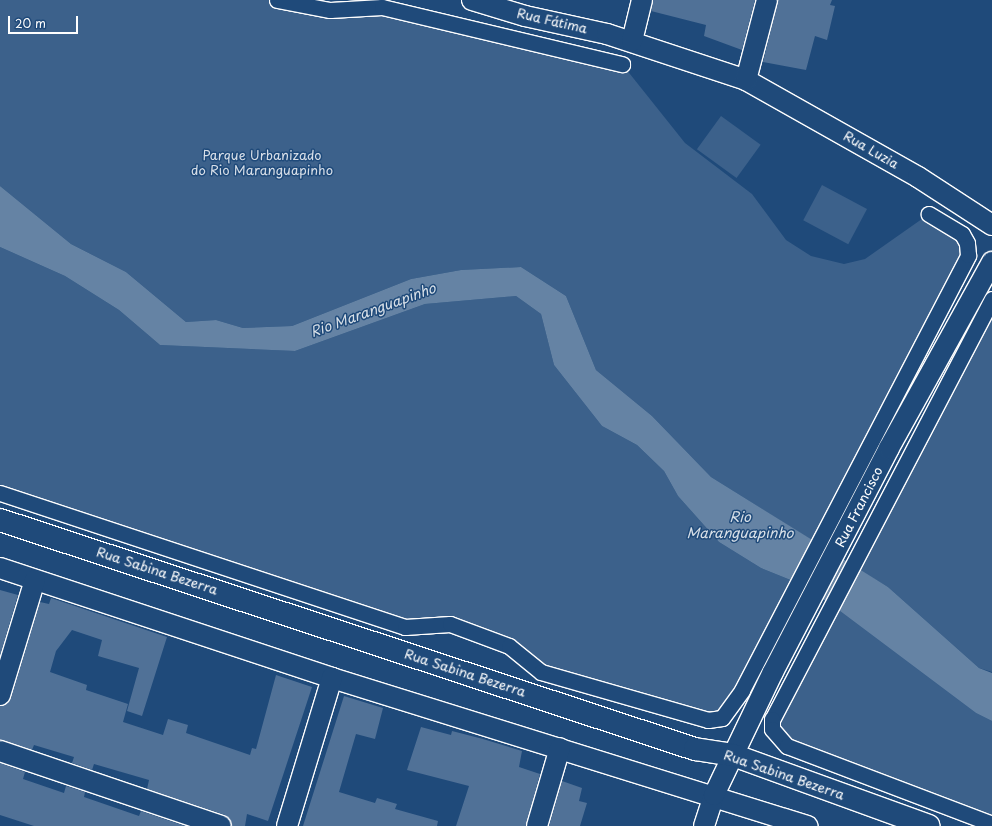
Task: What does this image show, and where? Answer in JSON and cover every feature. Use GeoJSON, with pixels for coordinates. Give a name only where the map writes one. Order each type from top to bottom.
{"type":"FeatureCollection","features":[{"type":"Feature","properties":{"kind":"main road","name":"Rua Sabina Bezerra"},"geometry":{"type":"LineString","coordinates":[[0,520],[687,747],[733,755],[928,826]]}},
{"type":"Feature","properties":{"kind":"street"},"geometry":{"type":"LineString","coordinates":[[277,0],[330,10],[382,7],[622,64]]}},
{"type":"Feature","properties":{"kind":"street","name":"Rua Fátima"},"geometry":{"type":"LineString","coordinates":[[475,0],[525,16],[632,41],[746,80]]}},
{"type":"Feature","properties":{"kind":"street"},"geometry":{"type":"LineString","coordinates":[[632,41],[642,0]]}},
{"type":"Feature","properties":{"kind":"street"},"geometry":{"type":"LineString","coordinates":[[746,80],[768,0]]}},
{"type":"Feature","properties":{"kind":"street","name":"Rua Luzia"},"geometry":{"type":"LineString","coordinates":[[746,80],[918,177],[992,226]]}},
{"type":"Feature","properties":{"kind":"street"},"geometry":{"type":"LineString","coordinates":[[882,442],[968,255],[967,243],[962,234],[929,214]]}},
{"type":"Feature","properties":{"kind":"street","name":"Rua Francisco"},"geometry":{"type":"LineString","coordinates":[[704,826],[714,795],[733,755],[765,668],[882,442],[992,262]]}},
{"type":"Feature","properties":{"kind":"street"},"geometry":{"type":"LineString","coordinates":[[992,299],[772,719],[774,733],[787,746],[992,824]]}},
{"type":"Feature","properties":{"kind":"street"},"geometry":{"type":"LineString","coordinates":[[0,493],[405,627],[450,624],[509,646],[541,672],[708,720],[722,718],[765,668]]}},
{"type":"Feature","properties":{"kind":"street"},"geometry":{"type":"LineString","coordinates":[[0,568],[332,678],[714,795],[807,826]]}},
{"type":"Feature","properties":{"kind":"street"},"geometry":{"type":"LineString","coordinates":[[0,695],[35,580]]}},
{"type":"Feature","properties":{"kind":"street"},"geometry":{"type":"LineString","coordinates":[[287,826],[332,678]]}},
{"type":"Feature","properties":{"kind":"street"},"geometry":{"type":"LineString","coordinates":[[537,826],[560,748]]}},
{"type":"Feature","properties":{"kind":"street"},"geometry":{"type":"LineString","coordinates":[[0,751],[221,826]]}},
{"type":"Feature","properties":{"kind":"green space","name":"Parque Urbanizado do Rio Maranguapinho"},"geometry":{"type":"Polygon","coordinates":[[[0,0],[277,0],[382,7],[622,64],[685,143],[752,194],[786,240],[811,256],[844,264],[865,259],[929,214],[967,243],[818,544],[711,477],[652,416],[596,370],[566,296],[521,267],[461,270],[411,279],[292,326],[243,328],[216,320],[186,322],[126,272],[71,244],[0,186],[0,0]]]}},
{"type":"Feature","properties":{"kind":"green space"},"geometry":{"type":"Polygon","coordinates":[[[721,116],[761,145],[737,178],[697,149],[721,116]]]}},
{"type":"Feature","properties":{"kind":"green space"},"geometry":{"type":"Polygon","coordinates":[[[822,185],[867,209],[848,244],[803,220],[822,185]]]}},
{"type":"Feature","properties":{"kind":"green space"},"geometry":{"type":"Polygon","coordinates":[[[0,247],[65,276],[119,310],[160,345],[295,351],[425,304],[516,296],[541,314],[554,365],[602,426],[637,445],[664,471],[678,496],[719,542],[761,568],[798,583],[722,718],[541,672],[509,646],[450,624],[405,627],[0,493],[0,247]]]}},
{"type":"Feature","properties":{"kind":"green space"},"geometry":{"type":"Polygon","coordinates":[[[992,299],[992,672],[979,668],[888,587],[852,566],[992,299]]]}},
{"type":"Feature","properties":{"kind":"green space"},"geometry":{"type":"Polygon","coordinates":[[[832,605],[976,713],[992,721],[992,824],[787,746],[772,719],[832,605]]]}},
{"type":"Feature","properties":{"kind":"water","name":"Rio Maranguapinho"},"geometry":{"type":"Polygon","coordinates":[[[0,186],[71,244],[126,272],[186,322],[216,320],[243,328],[292,326],[411,279],[461,270],[521,267],[566,296],[596,370],[652,416],[711,477],[888,587],[979,668],[992,673],[992,721],[976,713],[832,605],[798,583],[761,568],[719,542],[678,496],[664,471],[637,445],[602,426],[554,365],[541,314],[516,296],[425,304],[295,351],[160,345],[119,310],[65,276],[0,247],[0,186]]]}},
{"type":"Feature","properties":{"kind":"building"},"geometry":{"type":"Polygon","coordinates":[[[653,0],[755,0],[742,50],[704,36],[706,25],[651,11],[653,0]]]}},
{"type":"Feature","properties":{"kind":"building"},"geometry":{"type":"Polygon","coordinates":[[[778,0],[832,0],[830,5],[835,6],[827,40],[815,36],[806,70],[763,62],[778,0]]]}},
{"type":"Feature","properties":{"kind":"building"},"geometry":{"type":"Polygon","coordinates":[[[0,590],[18,595],[0,656],[0,590]]]}},
{"type":"Feature","properties":{"kind":"building"},"geometry":{"type":"Polygon","coordinates":[[[51,598],[167,637],[142,716],[127,711],[139,668],[98,656],[102,640],[72,630],[56,651],[50,672],[87,685],[86,690],[128,704],[123,722],[163,735],[168,719],[188,725],[186,733],[250,755],[252,748],[256,749],[276,675],[312,687],[268,821],[247,814],[245,826],[232,826],[225,815],[147,789],[149,780],[94,764],[92,770],[72,763],[74,757],[34,745],[32,750],[0,740],[0,706],[11,698],[40,602],[49,604],[51,598]]]}},
{"type":"Feature","properties":{"kind":"building"},"geometry":{"type":"Polygon","coordinates":[[[344,696],[383,708],[375,739],[356,734],[339,792],[375,803],[377,798],[397,804],[395,809],[438,821],[437,826],[303,826],[344,696]]]}},
{"type":"Feature","properties":{"kind":"building"},"geometry":{"type":"Polygon","coordinates":[[[421,727],[451,735],[452,731],[522,751],[519,767],[540,774],[526,826],[456,826],[469,786],[407,770],[421,727]]]}},
{"type":"Feature","properties":{"kind":"building"},"geometry":{"type":"Polygon","coordinates":[[[0,763],[25,772],[23,779],[64,793],[66,786],[85,792],[84,797],[139,816],[141,811],[185,826],[34,826],[0,815],[0,763]]]}},
{"type":"Feature","properties":{"kind":"building"},"geometry":{"type":"Polygon","coordinates":[[[562,781],[582,788],[579,801],[587,803],[580,826],[549,826],[562,781]]]}}]}
